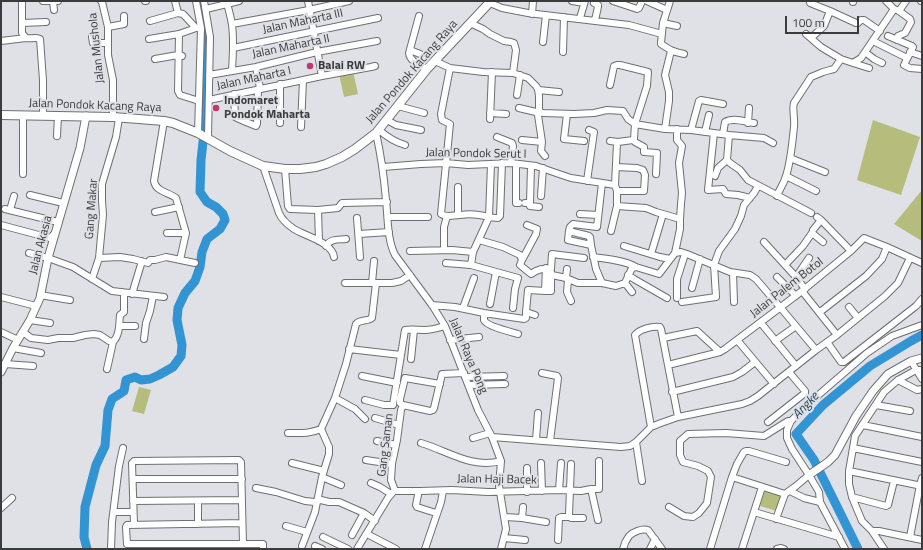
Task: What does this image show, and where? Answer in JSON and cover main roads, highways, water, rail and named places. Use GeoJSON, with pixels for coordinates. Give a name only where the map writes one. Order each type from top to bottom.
{"type":"FeatureCollection","features":[{"type":"Feature","properties":{"kind":"main road","name":"Jalan Pondok Kacang Raya"},"geometry":{"type":"LineString","coordinates":[[1,115],[86,116],[164,121],[203,136],[230,151],[263,166],[285,169],[316,167],[336,160],[355,149],[378,131],[427,69],[491,2]]}},
{"type":"Feature","properties":{"kind":"waterway"},"geometry":{"type":"LineString","coordinates":[[87,549],[84,537],[85,507],[96,465],[105,446],[108,410],[112,399],[124,391],[126,380],[135,377],[141,380],[150,379],[173,367],[181,356],[182,345],[177,320],[178,308],[185,293],[195,281],[200,267],[202,252],[207,239],[220,229],[225,220],[223,214],[216,207],[207,202],[200,192],[201,160],[205,124],[206,52],[206,30],[201,1]]}},
{"type":"Feature","properties":{"kind":"waterway","name":"Angke"},"geometry":{"type":"LineString","coordinates":[[858,549],[814,460],[796,434],[823,405],[870,366],[922,335]]}},
{"type":"Feature","properties":{"kind":"place","name":"Balai RW"},"geometry":{"type":"Point","coordinates":[310,66]}},
{"type":"Feature","properties":{"kind":"place","name":"Indomaret Pondok Maharta"},"geometry":{"type":"Point","coordinates":[216,108]}}]}
